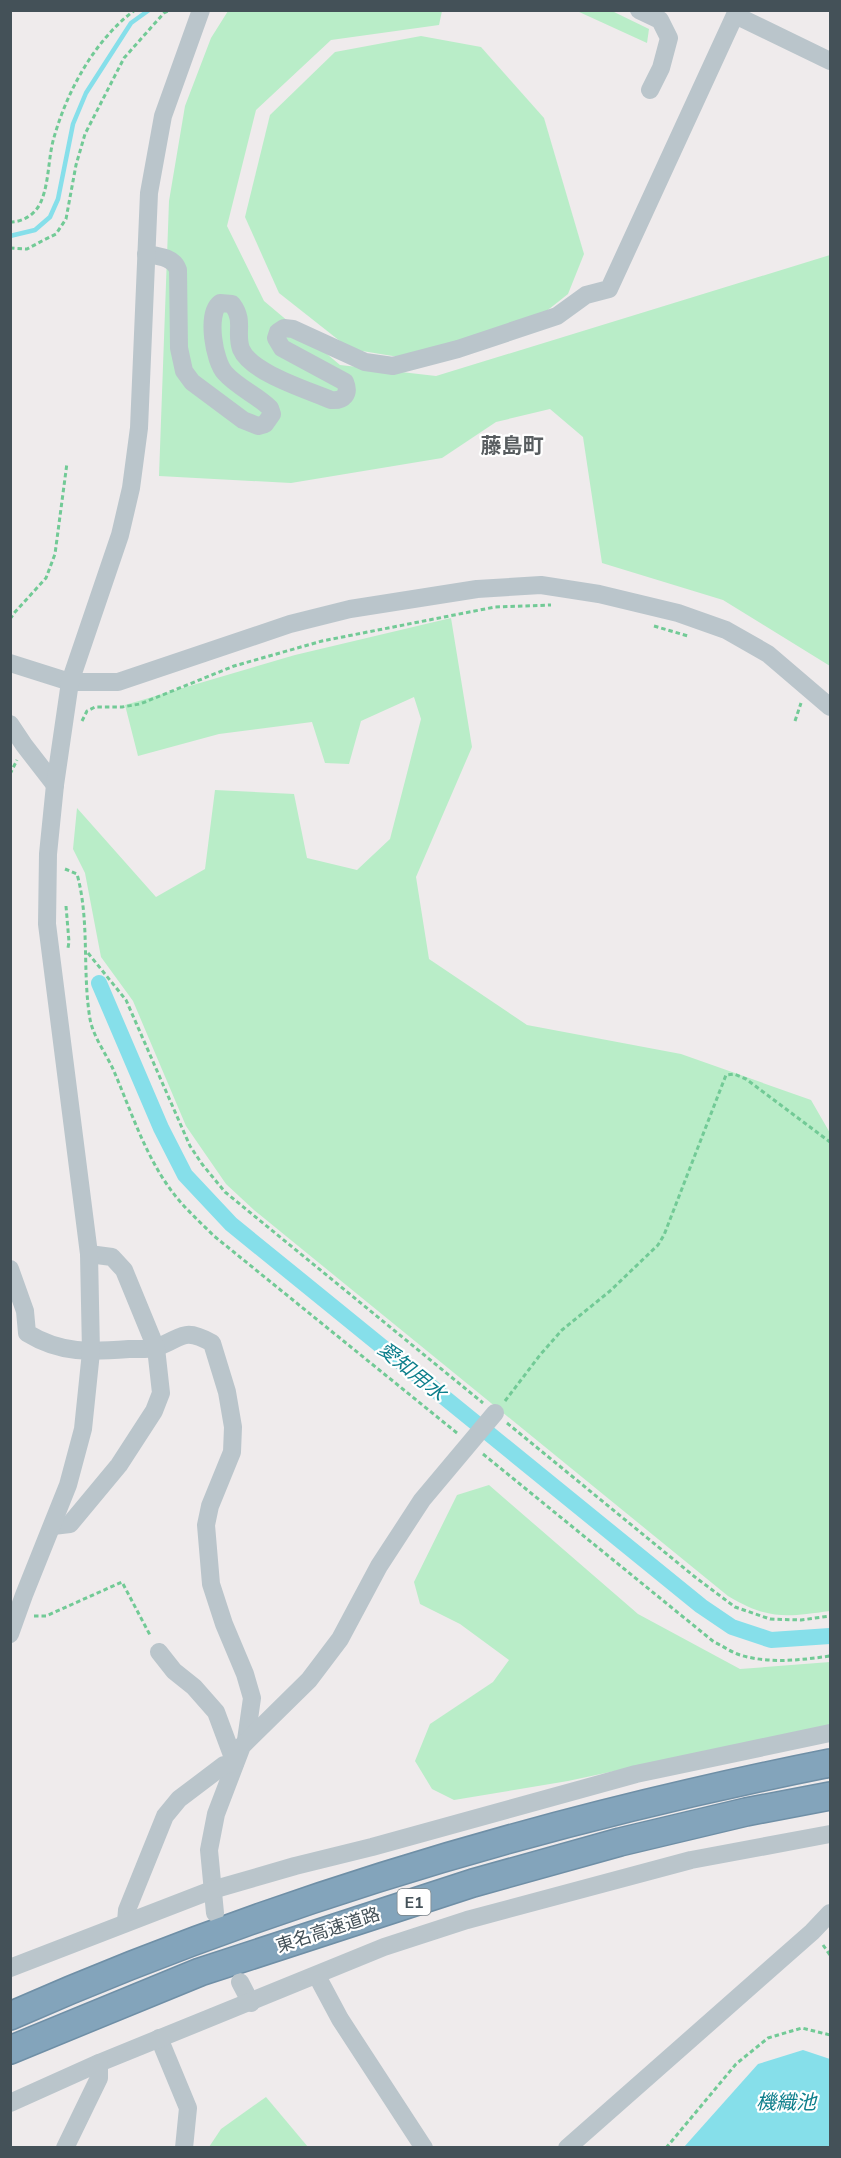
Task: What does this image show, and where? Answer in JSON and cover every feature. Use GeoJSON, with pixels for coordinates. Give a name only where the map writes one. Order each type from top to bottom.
{"type":"FeatureCollection","features":[{"type":"Feature","properties":{"kind":"highway","name":"東名高速道路"},"geometry":{"type":"LineString","coordinates":[[10,2016],[153,1957],[308,1901],[485,1845],[632,1807],[831,1763]]}},
{"type":"Feature","properties":{"kind":"highway","name":"東名高速道路"},"geometry":{"type":"LineString","coordinates":[[10,2050],[200,1972],[474,1883],[620,1842],[746,1812],[831,1796]]}},
{"type":"Feature","properties":{"kind":"street"},"geometry":{"type":"LineString","coordinates":[[10,1634],[17,1616],[17,1592],[53,1526],[68,1485],[83,1429],[90,1352],[89,1254],[47,924],[48,854],[55,784],[70,682],[120,535],[131,488],[139,428],[149,193],[164,116],[201,10]]}},
{"type":"Feature","properties":{"kind":"street"},"geometry":{"type":"LineString","coordinates":[[639,10],[660,20],[669,38],[661,68],[650,90]]}},
{"type":"Feature","properties":{"kind":"street"},"geometry":{"type":"LineString","coordinates":[[146,254],[158,256],[176,264],[178,270],[178,348],[180,360],[188,377],[243,420],[258,426],[266,424],[272,414],[270,408],[225,374],[220,366],[212,332],[212,315],[214,308],[220,303],[232,304],[237,311],[240,318],[241,349],[251,363],[331,400],[343,398],[347,393],[345,382],[282,348],[276,338],[278,332],[284,328],[293,328],[364,362],[393,366],[459,349],[557,316],[586,295],[609,289],[735,15],[831,61]]}},
{"type":"Feature","properties":{"kind":"street"},"geometry":{"type":"LineString","coordinates":[[10,663],[70,682],[118,682],[290,624],[350,609],[477,589],[541,585],[599,594],[678,613],[726,630],[768,654],[831,707]]}},
{"type":"Feature","properties":{"kind":"street"},"geometry":{"type":"LineString","coordinates":[[10,724],[55,784]]}},
{"type":"Feature","properties":{"kind":"street"},"geometry":{"type":"LineString","coordinates":[[53,1526],[70,1524],[119,1465],[154,1411],[161,1393],[156,1348],[124,1270],[112,1257],[89,1254]]}},
{"type":"Feature","properties":{"kind":"street"},"geometry":{"type":"LineString","coordinates":[[10,1269],[18,1308],[27,1333],[37,1339],[78,1352],[156,1348],[176,1337],[189,1334],[212,1343],[227,1392],[233,1427],[232,1452],[210,1506],[206,1525],[211,1584],[252,1698],[246,1740],[216,1814],[209,1850],[215,1913]]}},
{"type":"Feature","properties":{"kind":"street"},"geometry":{"type":"LineString","coordinates":[[246,1740],[309,1680],[339,1639],[379,1566],[422,1500],[495,1413]]}},
{"type":"Feature","properties":{"kind":"street"},"geometry":{"type":"LineString","coordinates":[[159,1652],[174,1671],[194,1687],[216,1712],[235,1763]]}},
{"type":"Feature","properties":{"kind":"street"},"geometry":{"type":"LineString","coordinates":[[10,1968],[212,1890],[295,1866],[636,1774],[831,1733]]}},
{"type":"Feature","properties":{"kind":"street"},"geometry":{"type":"LineString","coordinates":[[126,1922],[127,1910],[165,1816],[179,1799],[224,1765],[235,1763]]}},
{"type":"Feature","properties":{"kind":"street"},"geometry":{"type":"LineString","coordinates":[[10,2103],[99,2063],[384,1947],[467,1920],[691,1860],[831,1834]]}},
{"type":"Feature","properties":{"kind":"street"},"geometry":{"type":"LineString","coordinates":[[567,2148],[831,1914]]}},
{"type":"Feature","properties":{"kind":"street"},"geometry":{"type":"LineString","coordinates":[[317,1976],[340,2019],[423,2148]]}},
{"type":"Feature","properties":{"kind":"street"},"geometry":{"type":"LineString","coordinates":[[240,1982],[251,2003]]}},
{"type":"Feature","properties":{"kind":"street"},"geometry":{"type":"LineString","coordinates":[[159,2038],[188,2108],[184,2148]]}},
{"type":"Feature","properties":{"kind":"street"},"geometry":{"type":"LineString","coordinates":[[65,2148],[99,2078],[99,2063]]}},
{"type":"Feature","properties":{"kind":"path"},"geometry":{"type":"LineString","coordinates":[[10,222],[19,222],[30,217],[40,204],[53,141],[78,79],[101,43],[135,10]]}},
{"type":"Feature","properties":{"kind":"path"},"geometry":{"type":"LineString","coordinates":[[10,248],[27,249],[56,234],[66,219],[76,165],[85,134],[124,58],[164,13],[170,10]]}},
{"type":"Feature","properties":{"kind":"path"},"geometry":{"type":"LineString","coordinates":[[10,619],[46,578],[55,554],[67,464]]}},
{"type":"Feature","properties":{"kind":"path"},"geometry":{"type":"LineString","coordinates":[[79,726],[87,711],[95,707],[140,704],[234,666],[322,641],[495,607],[557,605]]}},
{"type":"Feature","properties":{"kind":"path"},"geometry":{"type":"LineString","coordinates":[[654,626],[696,638]]}},
{"type":"Feature","properties":{"kind":"path"},"geometry":{"type":"LineString","coordinates":[[793,697],[801,703],[795,722]]}},
{"type":"Feature","properties":{"kind":"path"},"geometry":{"type":"LineString","coordinates":[[65,869],[77,874],[81,888],[87,953],[86,986],[91,1023],[143,1141],[168,1187],[185,1208],[214,1236],[714,1642],[740,1654],[763,1659],[783,1661],[831,1656]]}},
{"type":"Feature","properties":{"kind":"path"},"geometry":{"type":"LineString","coordinates":[[87,953],[126,1000],[189,1146],[225,1192],[735,1607],[770,1619],[801,1620],[831,1616]]}},
{"type":"Feature","properties":{"kind":"path"},"geometry":{"type":"LineString","coordinates":[[495,1413],[562,1330],[610,1291],[658,1245],[664,1235],[726,1075],[734,1074],[746,1079],[831,1142]]}},
{"type":"Feature","properties":{"kind":"path"},"geometry":{"type":"LineString","coordinates":[[17,1616],[46,1616],[122,1581],[159,1652]]}},
{"type":"Feature","properties":{"kind":"path"},"geometry":{"type":"LineString","coordinates":[[666,2148],[736,2064],[768,2038],[802,2028],[831,2035]]}},
{"type":"Feature","properties":{"kind":"green space"},"geometry":{"type":"Polygon","coordinates":[[[228,11],[442,11],[439,25],[331,40],[256,110],[227,226],[264,301],[340,365],[436,376],[830,255],[830,666],[723,600],[602,563],[583,437],[550,409],[496,422],[442,458],[291,483],[159,476],[169,201],[185,106],[211,38],[228,11]]]}},
{"type":"Feature","properties":{"kind":"green space"},"geometry":{"type":"Polygon","coordinates":[[[577,11],[612,11],[649,29],[647,43],[577,11]]]}},
{"type":"Feature","properties":{"kind":"green space"},"geometry":{"type":"Polygon","coordinates":[[[421,36],[481,47],[544,118],[584,254],[568,294],[539,317],[429,362],[350,349],[279,293],[245,217],[270,115],[335,52],[421,36]]]}},
{"type":"Feature","properties":{"kind":"green space"},"geometry":{"type":"Polygon","coordinates":[[[451,618],[472,747],[416,877],[429,959],[527,1025],[681,1054],[811,1100],[830,1133],[830,1611],[778,1615],[755,1609],[728,1596],[254,1210],[226,1184],[186,1126],[133,1001],[101,957],[85,873],[73,849],[77,808],[156,897],[205,869],[215,790],[294,794],[307,858],[357,870],[390,839],[421,719],[414,697],[361,721],[349,764],[325,763],[312,722],[219,734],[138,756],[125,705],[295,655],[451,618]]]}},
{"type":"Feature","properties":{"kind":"green space"},"geometry":{"type":"Polygon","coordinates":[[[489,1485],[638,1614],[740,1669],[830,1662],[830,1725],[568,1781],[454,1800],[432,1789],[415,1761],[430,1724],[493,1682],[509,1660],[460,1624],[420,1604],[414,1582],[457,1495],[489,1485]]]}},
{"type":"Feature","properties":{"kind":"green space"},"geometry":{"type":"Polygon","coordinates":[[[266,2097],[308,2147],[209,2147],[221,2129],[266,2097]]]}},
{"type":"Feature","properties":{"kind":"water","name":"機織池"},"geometry":{"type":"Polygon","coordinates":[[[803,2050],[830,2059],[830,2147],[684,2147],[758,2064],[803,2050]]]}},
{"type":"Feature","properties":{"kind":"waterway"},"geometry":{"type":"LineString","coordinates":[[10,236],[35,230],[50,217],[58,199],[73,124],[86,93],[131,23],[149,10]]}},
{"type":"Feature","properties":{"kind":"waterway","name":"愛知用水"},"geometry":{"type":"LineString","coordinates":[[99,983],[161,1128],[185,1175],[231,1224],[701,1606],[732,1627],[771,1640],[830,1636]]}},
{"type":"Feature","properties":{"kind":"district","name":"藤島町"},"geometry":{"type":"Point","coordinates":[512,446]}}]}
